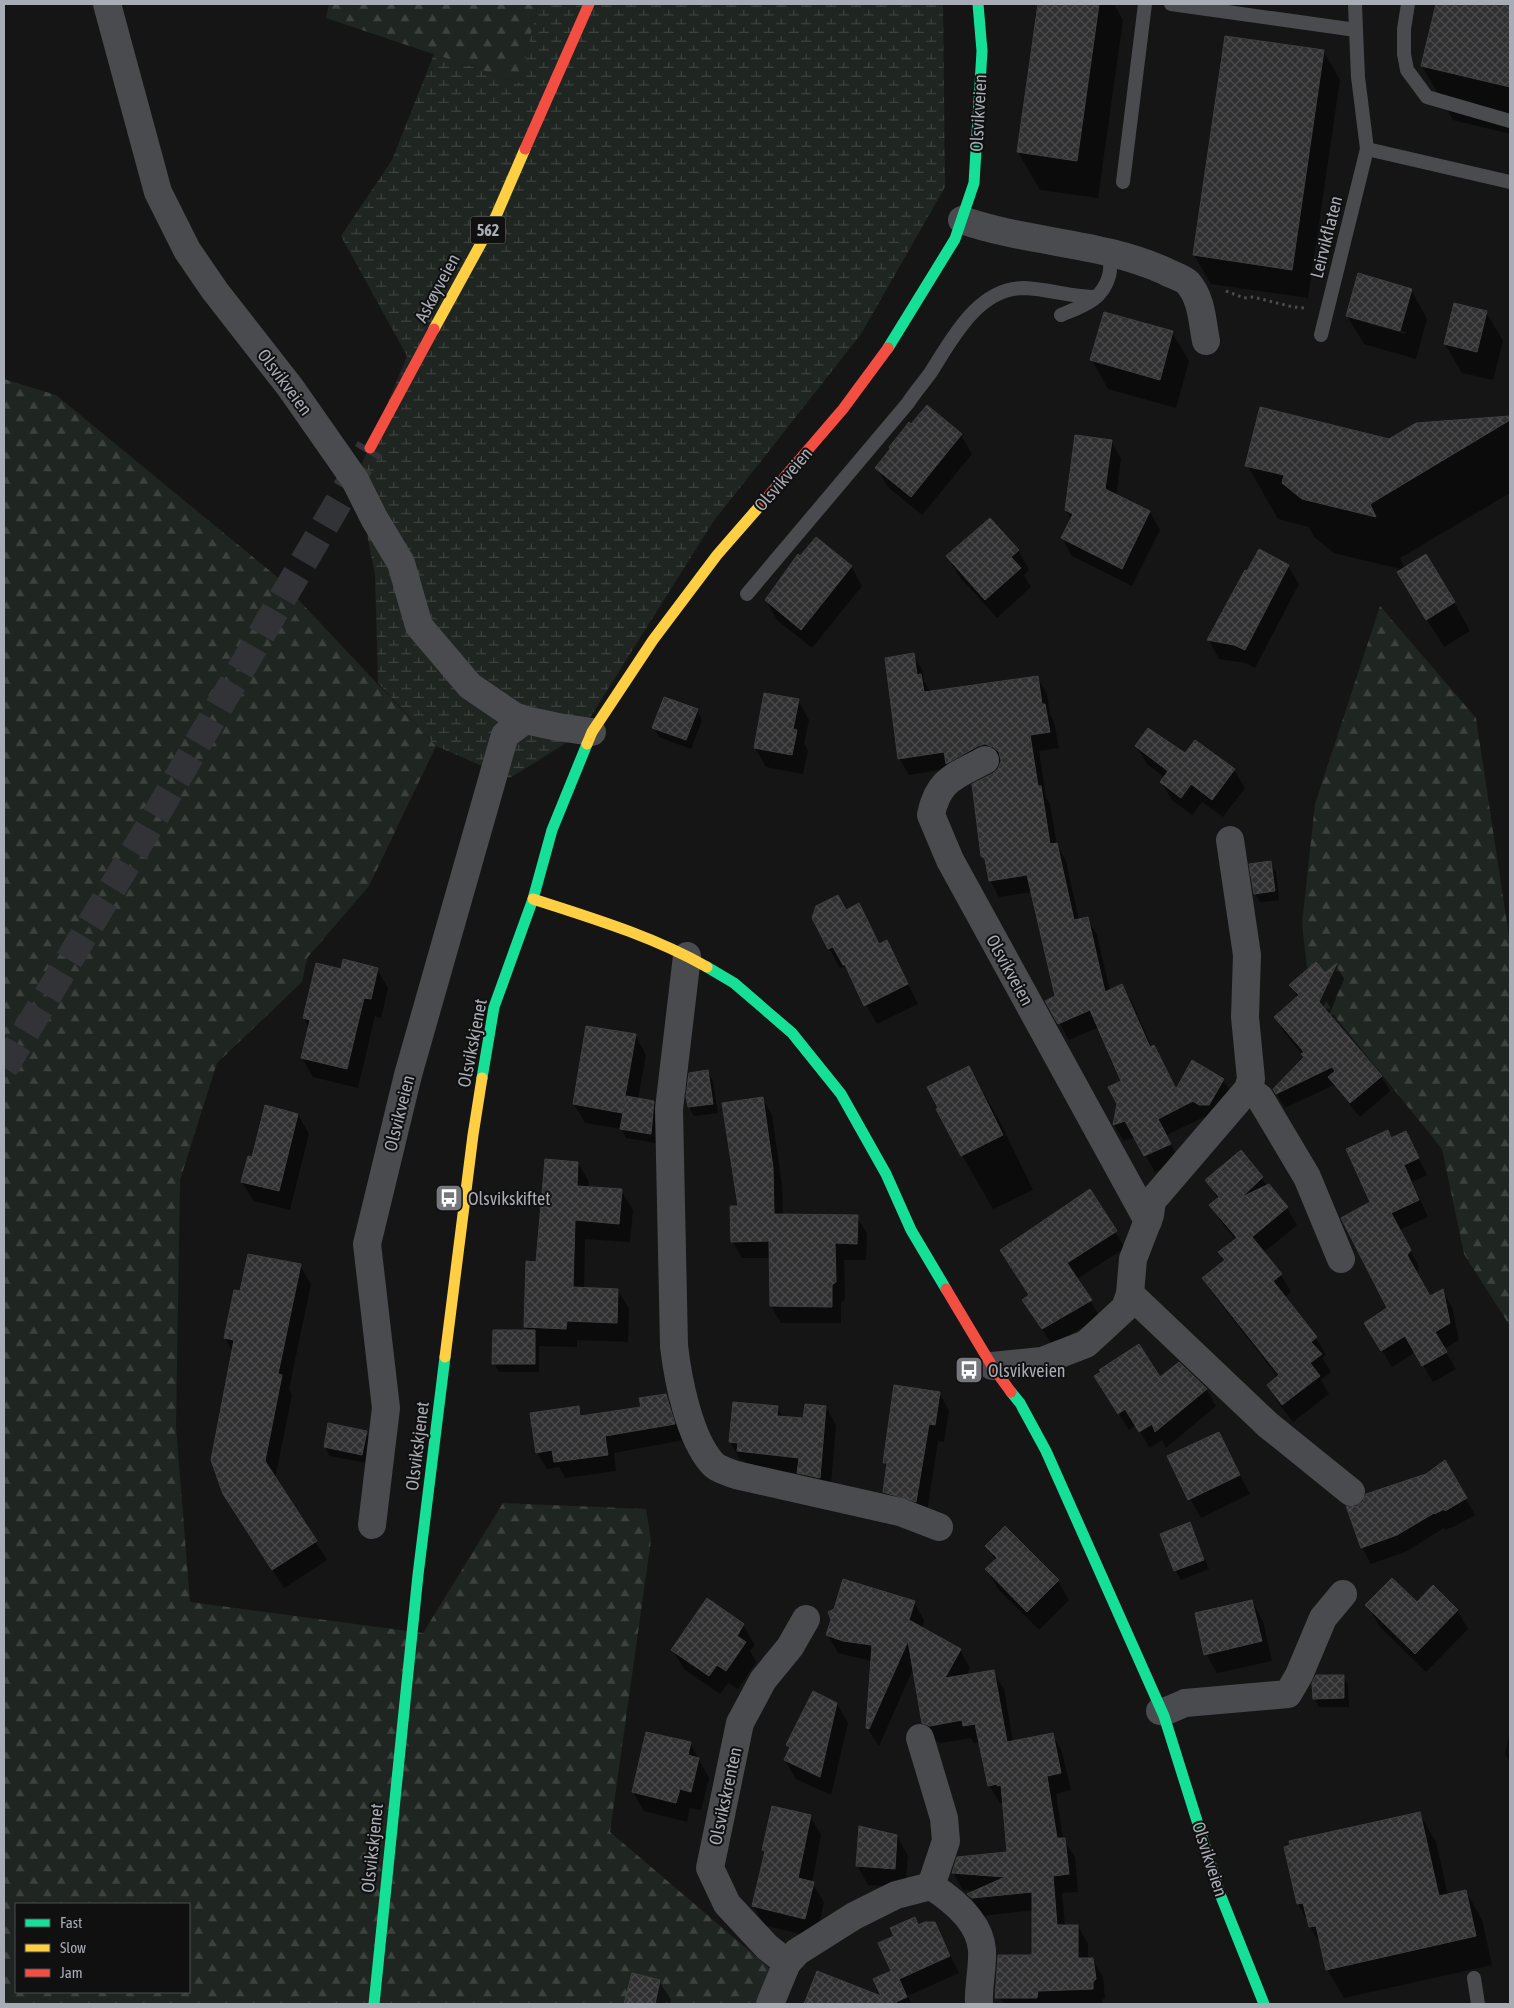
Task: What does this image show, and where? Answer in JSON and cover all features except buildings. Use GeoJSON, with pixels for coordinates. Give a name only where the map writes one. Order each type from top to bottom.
{"type":"FeatureCollection","features":[{"type":"Feature","properties":{"kind":"main road","name":"Askøyveien"},"geometry":{"type":"LineString","coordinates":[[370,448],[496,216],[589,4]]}},
{"type":"Feature","properties":{"kind":"main road","name":"Olsvikveien"},"geometry":{"type":"LineString","coordinates":[[978,4],[982,51],[974,183],[954,239],[882,357],[843,409],[717,555],[653,640],[592,732],[552,830],[532,899],[625,928],[687,956],[734,983],[792,1034],[840,1094],[854,1115],[886,1174],[911,1230],[992,1366],[1020,1402],[1046,1451],[1160,1711],[1164,1716],[1220,1894],[1264,2004]]}},
{"type":"Feature","properties":{"kind":"main road","name":"Olsvikskjenet"},"geometry":{"type":"LineString","coordinates":[[374,2004],[418,1575],[473,1135],[494,1007],[532,899]]}},
{"type":"Feature","properties":{"kind":"street","name":"Olsvikveien"},"geometry":{"type":"LineString","coordinates":[[107,4],[158,192],[187,250],[215,291],[290,386],[355,480],[374,518],[401,563],[419,626],[470,686],[514,716],[525,720],[592,732]]}},
{"type":"Feature","properties":{"kind":"street"},"geometry":{"type":"LineString","coordinates":[[962,220],[989,229],[1110,252],[1144,262],[1187,281],[1197,295],[1206,341]]}},
{"type":"Feature","properties":{"kind":"street","name":"Olsvikveien"},"geometry":{"type":"LineString","coordinates":[[372,1525],[386,1408],[367,1244],[408,1075],[505,735],[525,720]]}},
{"type":"Feature","properties":{"kind":"street","name":"Olsvikveien"},"geometry":{"type":"LineString","coordinates":[[985,760],[953,777],[939,789],[931,815],[950,860],[1148,1220]]}},
{"type":"Feature","properties":{"kind":"street"},"geometry":{"type":"LineString","coordinates":[[992,1366],[1042,1361],[1086,1344],[1125,1308],[1130,1294],[1133,1259],[1148,1220],[1152,1201],[1248,1089],[1250,1079],[1245,1017],[1247,955],[1230,840]]}},
{"type":"Feature","properties":{"kind":"street"},"geometry":{"type":"LineString","coordinates":[[687,956],[669,1109],[674,1326],[678,1380],[699,1445],[713,1465],[736,1476],[900,1512],[939,1527]]}},
{"type":"Feature","properties":{"kind":"street"},"geometry":{"type":"LineString","coordinates":[[1248,1089],[1260,1098],[1307,1177],[1341,1259]]}},
{"type":"Feature","properties":{"kind":"street"},"geometry":{"type":"LineString","coordinates":[[1130,1294],[1268,1425],[1351,1492]]}},
{"type":"Feature","properties":{"kind":"street"},"geometry":{"type":"LineString","coordinates":[[1160,1711],[1164,1712],[1185,1703],[1288,1694],[1299,1675],[1322,1618],[1343,1594]]}},
{"type":"Feature","properties":{"kind":"street","name":"Olsvikskrenten"},"geometry":{"type":"LineString","coordinates":[[787,1963],[767,1947],[727,1904],[710,1868],[740,1723],[763,1680],[790,1647],[806,1619]]}},
{"type":"Feature","properties":{"kind":"street"},"geometry":{"type":"LineString","coordinates":[[920,1738],[944,1818],[946,1841],[931,1886]]}},
{"type":"Feature","properties":{"kind":"street"},"geometry":{"type":"LineString","coordinates":[[770,2004],[787,1963],[797,1952],[854,1916],[896,1895],[931,1886],[951,1899],[977,1931],[982,1950],[979,2004]]}},
{"type":"Feature","properties":{"kind":"lane"},"geometry":{"type":"LineString","coordinates":[[1123,182],[1145,4]]}},
{"type":"Feature","properties":{"kind":"lane"},"geometry":{"type":"LineString","coordinates":[[1171,4],[1356,30]]}},
{"type":"Feature","properties":{"kind":"lane","name":"Leirvikflaten"},"geometry":{"type":"LineString","coordinates":[[1321,335],[1367,149],[1358,77],[1355,4]]}},
{"type":"Feature","properties":{"kind":"lane"},"geometry":{"type":"LineString","coordinates":[[1408,4],[1404,29],[1404,54],[1407,70],[1427,97],[1510,122]]}},
{"type":"Feature","properties":{"kind":"lane"},"geometry":{"type":"LineString","coordinates":[[1367,149],[1510,182]]}},
{"type":"Feature","properties":{"kind":"lane"},"geometry":{"type":"LineString","coordinates":[[1061,315],[1091,303],[1096,297],[1109,276],[1110,252]]}},
{"type":"Feature","properties":{"kind":"lane"},"geometry":{"type":"LineString","coordinates":[[747,594],[908,403],[930,373],[949,342],[982,304],[993,296],[1022,288],[1053,290],[1080,297],[1096,297]]}},
{"type":"Feature","properties":{"kind":"lane"},"geometry":{"type":"LineString","coordinates":[[1474,1978],[1478,2004]]}},
{"type":"Feature","properties":{"kind":"path"},"geometry":{"type":"LineString","coordinates":[[1187,281],[1220,289],[1244,298],[1253,297],[1293,307],[1328,309]]}},
{"type":"Feature","properties":{"kind":"green space"},"geometry":{"type":"Polygon","coordinates":[[[329,4],[538,4],[520,83],[326,18],[329,4]]]}},
{"type":"Feature","properties":{"kind":"green space"},"geometry":{"type":"Polygon","coordinates":[[[538,4],[943,4],[945,187],[861,334],[713,522],[579,735],[510,778],[436,746],[378,683],[375,575],[356,478],[407,356],[341,236],[392,160],[434,54],[520,83],[538,4]]]}},
{"type":"Feature","properties":{"kind":"green space"},"geometry":{"type":"Polygon","coordinates":[[[4,379],[56,395],[276,576],[436,746],[369,886],[307,958],[302,982],[217,1063],[180,1180],[176,1427],[190,1602],[423,1633],[503,1503],[646,1509],[651,1540],[610,1832],[780,1977],[763,2004],[4,2004],[4,379]]]}},
{"type":"Feature","properties":{"kind":"green space"},"geometry":{"type":"Polygon","coordinates":[[[1380,606],[1476,718],[1510,943],[1510,1326],[1464,1254],[1442,1149],[1333,1014],[1314,1029],[1302,923],[1315,804],[1380,606]]]}},
{"type":"Feature","properties":{"kind":"tunnel"},"geometry":{"type":"LineString","coordinates":[[4,1068],[146,832],[370,448]]}},
{"type":"Feature","properties":{"kind":"traffic: fast"},"geometry":{"type":"LineString","coordinates":[[888,348],[955,239],[974,183],[982,51],[978,4]]}},
{"type":"Feature","properties":{"kind":"traffic: fast"},"geometry":{"type":"LineString","coordinates":[[482,1078],[494,1007],[533,899],[552,830],[587,744]]}},
{"type":"Feature","properties":{"kind":"traffic: fast"},"geometry":{"type":"LineString","coordinates":[[707,967],[734,983],[792,1033],[841,1094],[886,1174],[911,1230],[946,1289]]}},
{"type":"Feature","properties":{"kind":"traffic: fast"},"geometry":{"type":"LineString","coordinates":[[374,2004],[418,1575],[445,1357]]}},
{"type":"Feature","properties":{"kind":"traffic: fast"},"geometry":{"type":"LineString","coordinates":[[1011,1392],[1020,1403],[1046,1451],[1164,1716],[1220,1894],[1264,2004]]}},
{"type":"Feature","properties":{"kind":"traffic: slow"},"geometry":{"type":"LineString","coordinates":[[434,329],[496,216],[525,149]]}},
{"type":"Feature","properties":{"kind":"traffic: slow"},"geometry":{"type":"LineString","coordinates":[[587,744],[592,732],[653,640],[717,555],[764,501]]}},
{"type":"Feature","properties":{"kind":"traffic: slow"},"geometry":{"type":"LineString","coordinates":[[533,899],[643,937],[707,967]]}},
{"type":"Feature","properties":{"kind":"traffic: slow"},"geometry":{"type":"LineString","coordinates":[[445,1357],[482,1078]]}},
{"type":"Feature","properties":{"kind":"traffic: jam"},"geometry":{"type":"LineString","coordinates":[[525,149],[589,4]]}},
{"type":"Feature","properties":{"kind":"traffic: jam"},"geometry":{"type":"LineString","coordinates":[[370,448],[434,329]]}},
{"type":"Feature","properties":{"kind":"traffic: jam"},"geometry":{"type":"LineString","coordinates":[[764,501],[843,409],[888,348]]}},
{"type":"Feature","properties":{"kind":"traffic: jam"},"geometry":{"type":"LineString","coordinates":[[946,1289],[992,1366],[1011,1392]]}},
{"type":"Feature","properties":{"kind":"place","name":"Olsvikskiftet"},"geometry":{"type":"Point","coordinates":[449,1198]}},
{"type":"Feature","properties":{"kind":"place","name":"Olsvikveien"},"geometry":{"type":"Point","coordinates":[969,1370]}}]}
